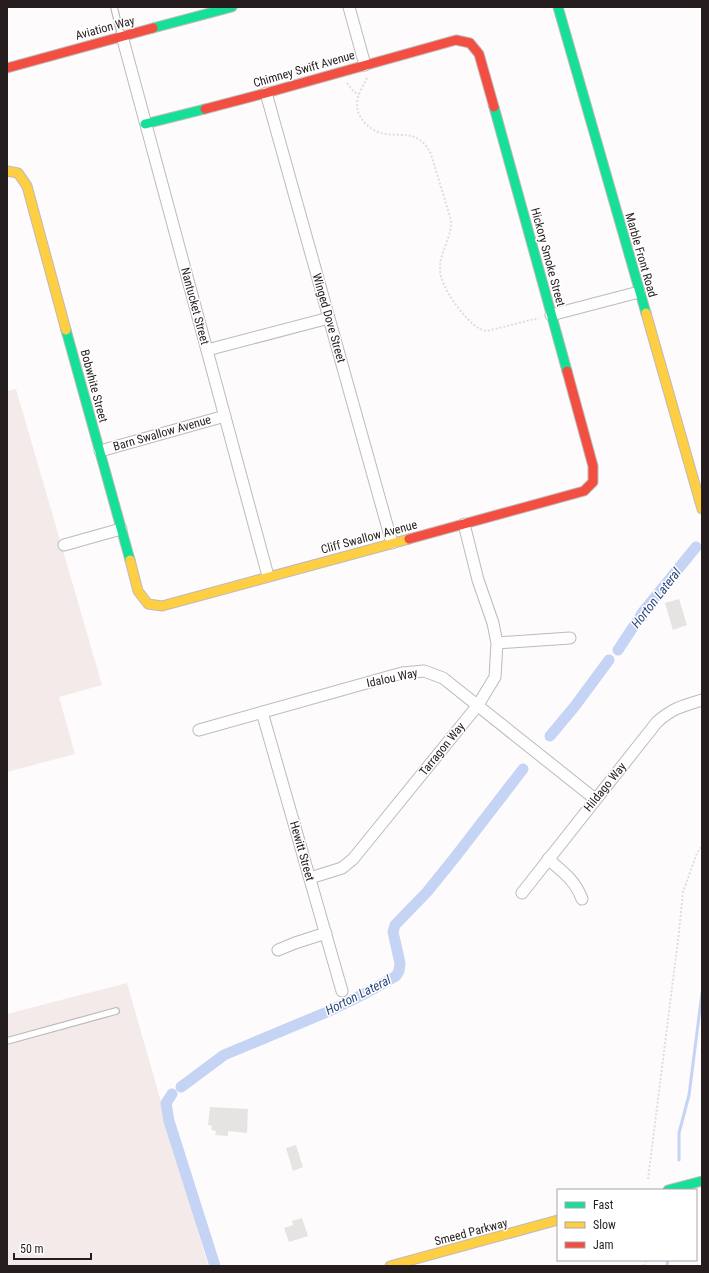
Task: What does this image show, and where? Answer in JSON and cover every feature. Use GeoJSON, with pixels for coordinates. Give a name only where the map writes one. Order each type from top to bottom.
{"type":"FeatureCollection","features":[{"type":"Feature","properties":{"kind":"street","name":"Aviation Way"},"geometry":{"type":"LineString","coordinates":[[7,68],[232,7]]}},
{"type":"Feature","properties":{"kind":"street"},"geometry":{"type":"LineString","coordinates":[[349,7],[365,64]]}},
{"type":"Feature","properties":{"kind":"street","name":"Marble Front Road"},"geometry":{"type":"LineString","coordinates":[[558,7],[702,509]]}},
{"type":"Feature","properties":{"kind":"street","name":"Nantucket Street"},"geometry":{"type":"LineString","coordinates":[[122,36],[268,576]]}},
{"type":"Feature","properties":{"kind":"street","name":"Chimney Swift Avenue"},"geometry":{"type":"LineString","coordinates":[[145,124],[456,40],[470,43]]}},
{"type":"Feature","properties":{"kind":"street","name":"Hickory Smoke Street"},"geometry":{"type":"LineString","coordinates":[[470,43],[479,54],[547,316],[593,466],[593,482]]}},
{"type":"Feature","properties":{"kind":"street","name":"Winged Dove Street"},"geometry":{"type":"LineString","coordinates":[[266,92],[392,543]]}},
{"type":"Feature","properties":{"kind":"street","name":"Bobwhite Street"},"geometry":{"type":"LineString","coordinates":[[7,171],[18,173],[27,186],[138,591],[148,604]]}},
{"type":"Feature","properties":{"kind":"street"},"geometry":{"type":"LineString","coordinates":[[547,316],[639,292]]}},
{"type":"Feature","properties":{"kind":"street"},"geometry":{"type":"LineString","coordinates":[[207,350],[329,318]]}},
{"type":"Feature","properties":{"kind":"street","name":"Barn Swallow Avenue"},"geometry":{"type":"LineString","coordinates":[[100,451],[225,416]]}},
{"type":"Feature","properties":{"kind":"street","name":"Cliff Swallow Avenue"},"geometry":{"type":"LineString","coordinates":[[148,604],[162,606],[464,524],[584,491],[593,482]]}},
{"type":"Feature","properties":{"kind":"street","name":"Tarragon Way"},"geometry":{"type":"LineString","coordinates":[[310,878],[342,868],[354,859],[478,705],[495,676],[497,643],[493,623],[478,580],[464,524]]}},
{"type":"Feature","properties":{"kind":"street"},"geometry":{"type":"LineString","coordinates":[[64,545],[121,529]]}},
{"type":"Feature","properties":{"kind":"street"},"geometry":{"type":"LineString","coordinates":[[497,643],[570,638]]}},
{"type":"Feature","properties":{"kind":"street","name":"Idalou Way"},"geometry":{"type":"LineString","coordinates":[[199,730],[402,673],[424,671],[443,678],[595,799]]}},
{"type":"Feature","properties":{"kind":"street","name":"Hildago Way"},"geometry":{"type":"LineString","coordinates":[[522,893],[657,722],[668,712],[679,706],[702,700]]}},
{"type":"Feature","properties":{"kind":"street","name":"Hewitt Street"},"geometry":{"type":"LineString","coordinates":[[262,712],[342,991]]}},
{"type":"Feature","properties":{"kind":"street"},"geometry":{"type":"LineString","coordinates":[[548,859],[570,878],[578,888],[582,899]]}},
{"type":"Feature","properties":{"kind":"street"},"geometry":{"type":"LineString","coordinates":[[278,950],[326,933]]}},
{"type":"Feature","properties":{"kind":"street"},"geometry":{"type":"LineString","coordinates":[[672,1189],[702,1181]]}},
{"type":"Feature","properties":{"kind":"street","name":"Smeed Parkway"},"geometry":{"type":"LineString","coordinates":[[390,1266],[557,1220]]}},
{"type":"Feature","properties":{"kind":"lane"},"geometry":{"type":"LineString","coordinates":[[114,7],[122,36]]}},
{"type":"Feature","properties":{"kind":"lane"},"geometry":{"type":"LineString","coordinates":[[7,1041],[116,1012]]}},
{"type":"Feature","properties":{"kind":"path"},"geometry":{"type":"LineString","coordinates":[[367,78],[359,94],[357,103],[358,112],[361,119],[375,131],[413,136],[424,143],[431,154],[451,220],[452,229],[441,261],[440,276],[452,298],[464,315],[474,325],[487,331],[547,316]]}},
{"type":"Feature","properties":{"kind":"path"},"geometry":{"type":"LineString","coordinates":[[346,79],[350,88],[359,94]]}},
{"type":"Feature","properties":{"kind":"path"},"geometry":{"type":"LineString","coordinates":[[648,1179],[683,892],[697,853],[702,846]]}},
{"type":"Feature","properties":{"kind":"shaded area"},"geometry":{"type":"Polygon","coordinates":[[[16,389],[102,685],[59,697],[75,754],[7,772],[7,391],[16,389]]]}},
{"type":"Feature","properties":{"kind":"shaded area"},"geometry":{"type":"Polygon","coordinates":[[[127,983],[208,1266],[7,1266],[7,1014],[127,983]]]}},
{"type":"Feature","properties":{"kind":"building"},"geometry":{"type":"Polygon","coordinates":[[[679,599],[687,625],[673,630],[665,603],[679,599]]]}},
{"type":"Feature","properties":{"kind":"building"},"geometry":{"type":"Polygon","coordinates":[[[210,1107],[248,1109],[247,1133],[228,1131],[228,1136],[215,1135],[216,1131],[211,1130],[212,1126],[208,1125],[210,1107]]]}},
{"type":"Feature","properties":{"kind":"building"},"geometry":{"type":"Polygon","coordinates":[[[296,1145],[303,1167],[293,1171],[286,1148],[296,1145]]]}},
{"type":"Feature","properties":{"kind":"building"},"geometry":{"type":"Polygon","coordinates":[[[302,1218],[308,1236],[289,1242],[284,1228],[293,1225],[292,1221],[302,1218]]]}},
{"type":"Feature","properties":{"kind":"waterway","name":"Horton Lateral"},"geometry":{"type":"LineString","coordinates":[[618,650],[643,612],[696,547]]}},
{"type":"Feature","properties":{"kind":"waterway","name":"Horton Lateral"},"geometry":{"type":"LineString","coordinates":[[550,736],[575,706],[609,660]]}},
{"type":"Feature","properties":{"kind":"waterway","name":"Horton Lateral"},"geometry":{"type":"LineString","coordinates":[[181,1087],[224,1055],[327,1012],[396,976],[399,971],[400,963],[393,932],[395,925],[427,892],[523,769]]}},
{"type":"Feature","properties":{"kind":"waterway"},"geometry":{"type":"LineString","coordinates":[[679,1160],[679,1133],[689,1095],[702,993]]}},
{"type":"Feature","properties":{"kind":"waterway","name":"Horton Lateral"},"geometry":{"type":"LineString","coordinates":[[172,1094],[166,1103],[169,1121],[215,1266]]}},
{"type":"Feature","properties":{"kind":"waterway"},"geometry":{"type":"LineString","coordinates":[[667,1266],[668,1261]]}},
{"type":"Feature","properties":{"kind":"traffic: fast"},"geometry":{"type":"LineString","coordinates":[[153,28],[232,7]]}},
{"type":"Feature","properties":{"kind":"traffic: fast"},"geometry":{"type":"LineString","coordinates":[[558,7],[646,313]]}},
{"type":"Feature","properties":{"kind":"traffic: fast"},"geometry":{"type":"LineString","coordinates":[[494,107],[567,371]]}},
{"type":"Feature","properties":{"kind":"traffic: fast"},"geometry":{"type":"LineString","coordinates":[[145,124],[205,109]]}},
{"type":"Feature","properties":{"kind":"traffic: fast"},"geometry":{"type":"LineString","coordinates":[[66,330],[130,560]]}},
{"type":"Feature","properties":{"kind":"traffic: fast"},"geometry":{"type":"LineString","coordinates":[[672,1189],[702,1181]]}},
{"type":"Feature","properties":{"kind":"traffic: slow"},"geometry":{"type":"LineString","coordinates":[[7,171],[18,173],[27,186],[66,330]]}},
{"type":"Feature","properties":{"kind":"traffic: slow"},"geometry":{"type":"LineString","coordinates":[[646,313],[702,509]]}},
{"type":"Feature","properties":{"kind":"traffic: slow"},"geometry":{"type":"LineString","coordinates":[[130,560],[138,591],[148,604],[162,606],[409,539]]}},
{"type":"Feature","properties":{"kind":"traffic: slow"},"geometry":{"type":"LineString","coordinates":[[390,1266],[557,1220]]}},
{"type":"Feature","properties":{"kind":"traffic: jam"},"geometry":{"type":"LineString","coordinates":[[7,68],[153,28]]}},
{"type":"Feature","properties":{"kind":"traffic: jam"},"geometry":{"type":"LineString","coordinates":[[205,109],[456,40],[470,43],[479,54],[494,107]]}},
{"type":"Feature","properties":{"kind":"traffic: jam"},"geometry":{"type":"LineString","coordinates":[[409,539],[584,491],[593,482],[593,466],[567,371]]}}]}
